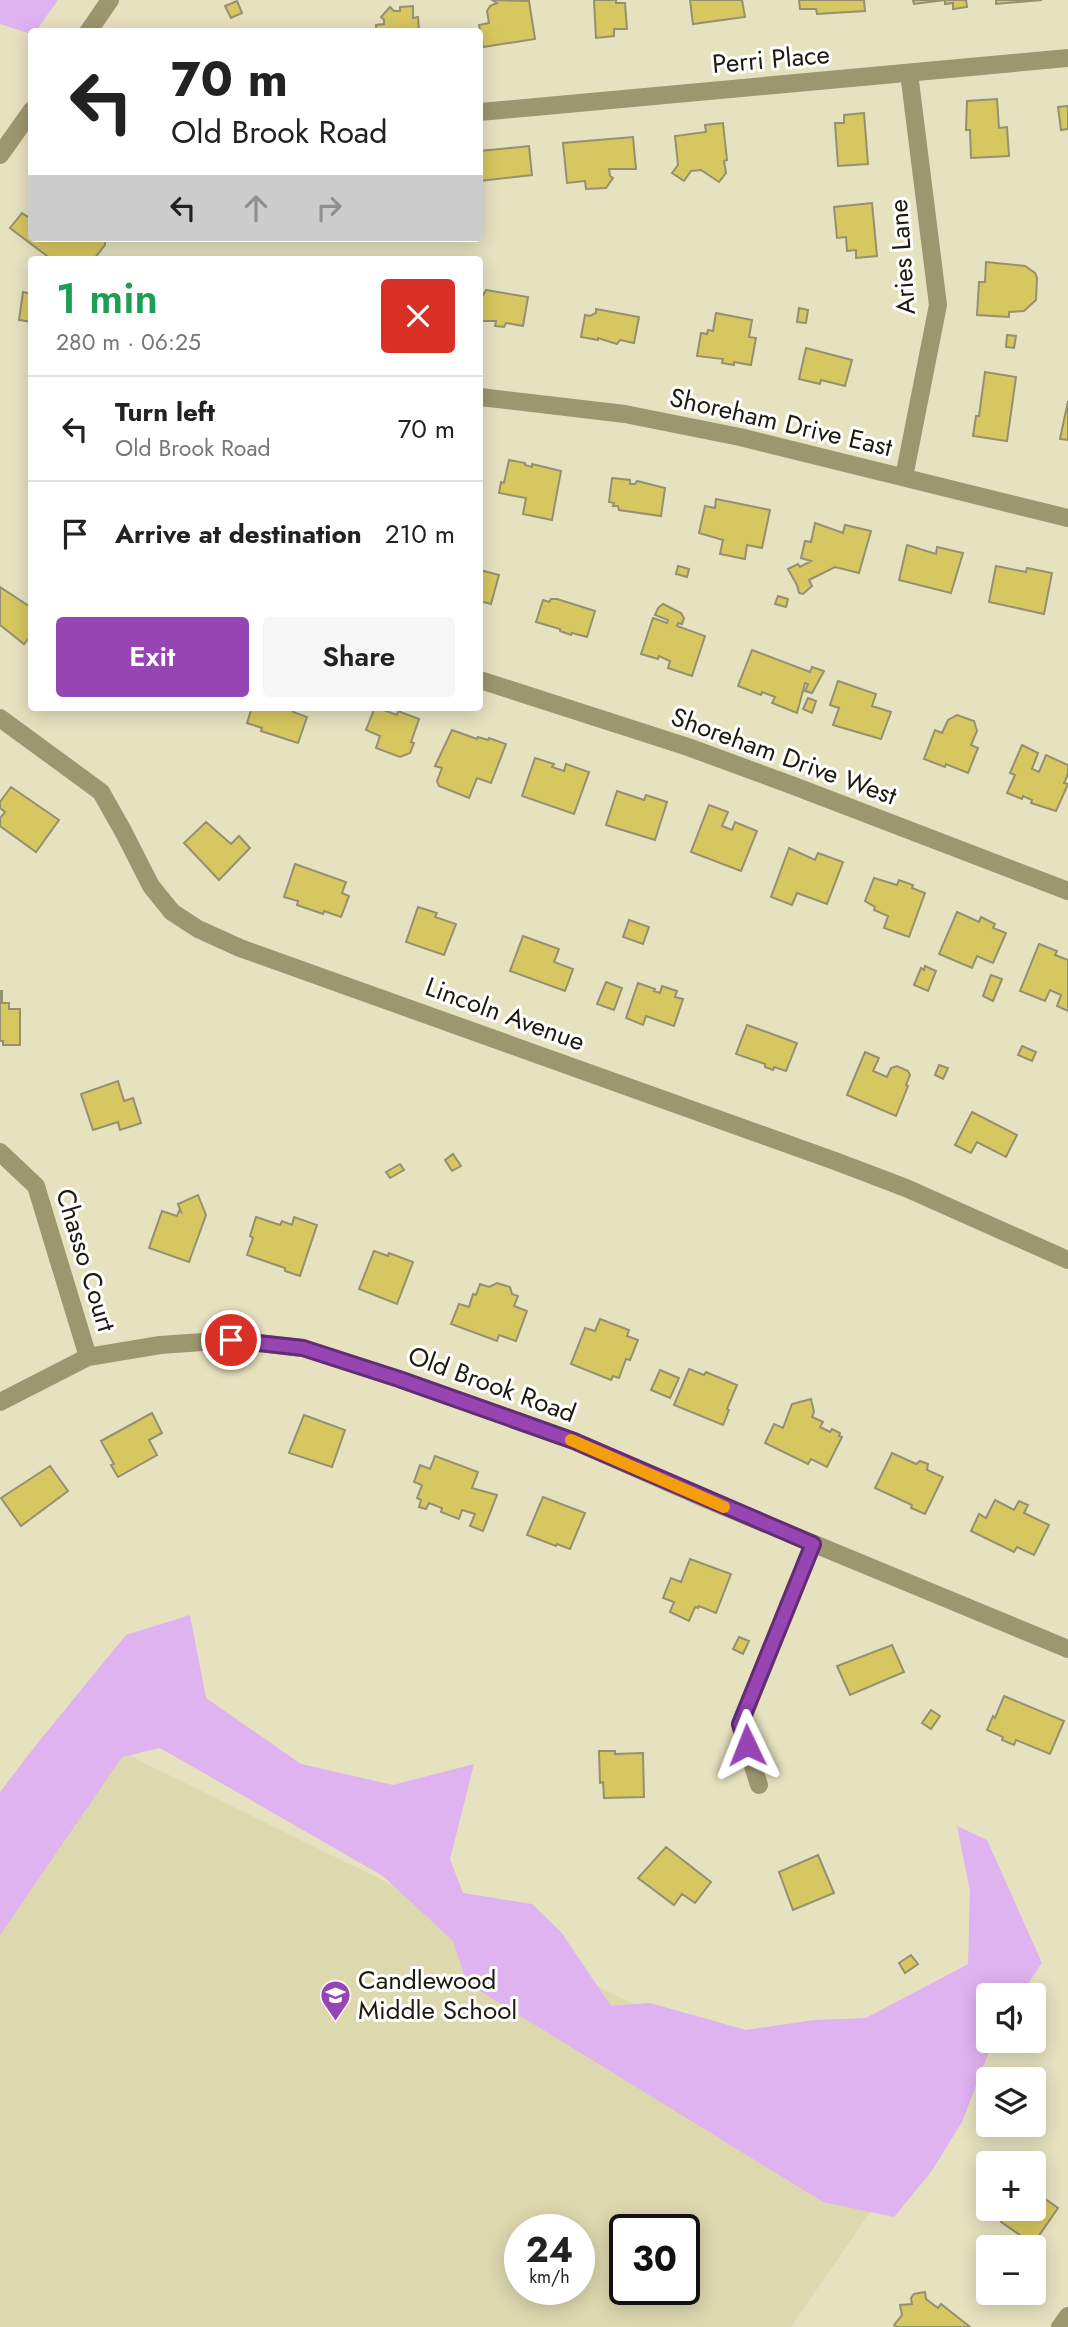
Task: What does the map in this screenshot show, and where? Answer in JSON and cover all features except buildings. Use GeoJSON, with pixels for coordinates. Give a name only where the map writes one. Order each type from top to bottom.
{"type":"FeatureCollection","features":[{"type":"Feature","properties":{"kind":"street"},"geometry":{"type":"LineString","coordinates":[[91,28],[110,0]]}},
{"type":"Feature","properties":{"kind":"street","name":"Perri Place"},"geometry":{"type":"LineString","coordinates":[[483,113],[1068,58]]}},
{"type":"Feature","properties":{"kind":"street","name":"Aries Lane"},"geometry":{"type":"LineString","coordinates":[[904,477],[938,305],[909,73]]}},
{"type":"Feature","properties":{"kind":"street"},"geometry":{"type":"LineString","coordinates":[[0,155],[28,116]]}},
{"type":"Feature","properties":{"kind":"street","name":"Shoreham Drive East"},"geometry":{"type":"LineString","coordinates":[[483,397],[625,414],[740,437],[1068,518]]}},
{"type":"Feature","properties":{"kind":"street","name":"Shoreham Drive West"},"geometry":{"type":"LineString","coordinates":[[483,681],[699,751],[1068,891]]}},
{"type":"Feature","properties":{"kind":"street","name":"Lincoln Avenue"},"geometry":{"type":"LineString","coordinates":[[0,718],[100,792],[151,886],[173,912],[198,929],[240,948],[906,1188],[1068,1260]]}},
{"type":"Feature","properties":{"kind":"street","name":"Chasso Court"},"geometry":{"type":"LineString","coordinates":[[0,1152],[36,1186],[88,1357]]}},
{"type":"Feature","properties":{"kind":"street","name":"Old Brook Road"},"geometry":{"type":"LineString","coordinates":[[0,1402],[88,1357],[160,1345],[231,1340],[303,1348],[574,1441],[813,1544],[1068,1649]]}},
{"type":"Feature","properties":{"kind":"street"},"geometry":{"type":"LineString","coordinates":[[759,1785],[740,1724],[813,1544]]}},
{"type":"Feature","properties":{"kind":"street"},"geometry":{"type":"LineString","coordinates":[[1060,2327],[1068,2316]]}},
{"type":"Feature","properties":{"kind":"shaded area"},"geometry":{"type":"Polygon","coordinates":[[[0,0],[58,0],[38,28],[28,28],[28,33],[0,24],[0,0]]]}},
{"type":"Feature","properties":{"kind":"shaded area"},"geometry":{"type":"Polygon","coordinates":[[[190,1615],[206,1698],[301,1764],[393,1785],[474,1764],[450,1859],[463,1893],[532,1904],[561,1932],[611,2006],[650,2003],[746,2030],[814,2020],[866,2018],[968,1964],[970,1891],[957,1826],[987,1840],[1042,1963],[1028,1983],[976,1983],[976,2053],[988,2053],[983,2067],[976,2067],[976,2085],[962,2122],[931,2172],[894,2217],[823,2202],[467,1983],[453,1941],[383,1876],[160,1748],[122,1757],[0,1935],[0,1792],[126,1635],[190,1615]]]}},
{"type":"Feature","properties":{"kind":"shaded area","name":"Candlewood Middle School"},"geometry":{"type":"Polygon","coordinates":[[[108,1745],[917,2144],[791,2327],[0,2327],[0,1901],[108,1745]]]}},
{"type":"Feature","properties":{"kind":"slow traffic"},"geometry":{"type":"LineString","coordinates":[[571,1440],[724,1507]]}},
{"type":"Feature","properties":{"kind":"place","name":"Candlewood Middle School"},"geometry":{"type":"Point","coordinates":[335,2022]}},
{"type":"Feature","properties":{"kind":"route"},"geometry":{"type":"LineString","coordinates":[[231,1340],[303,1348],[399,1379],[574,1441],[813,1544],[740,1724],[747,1745]]}}]}
